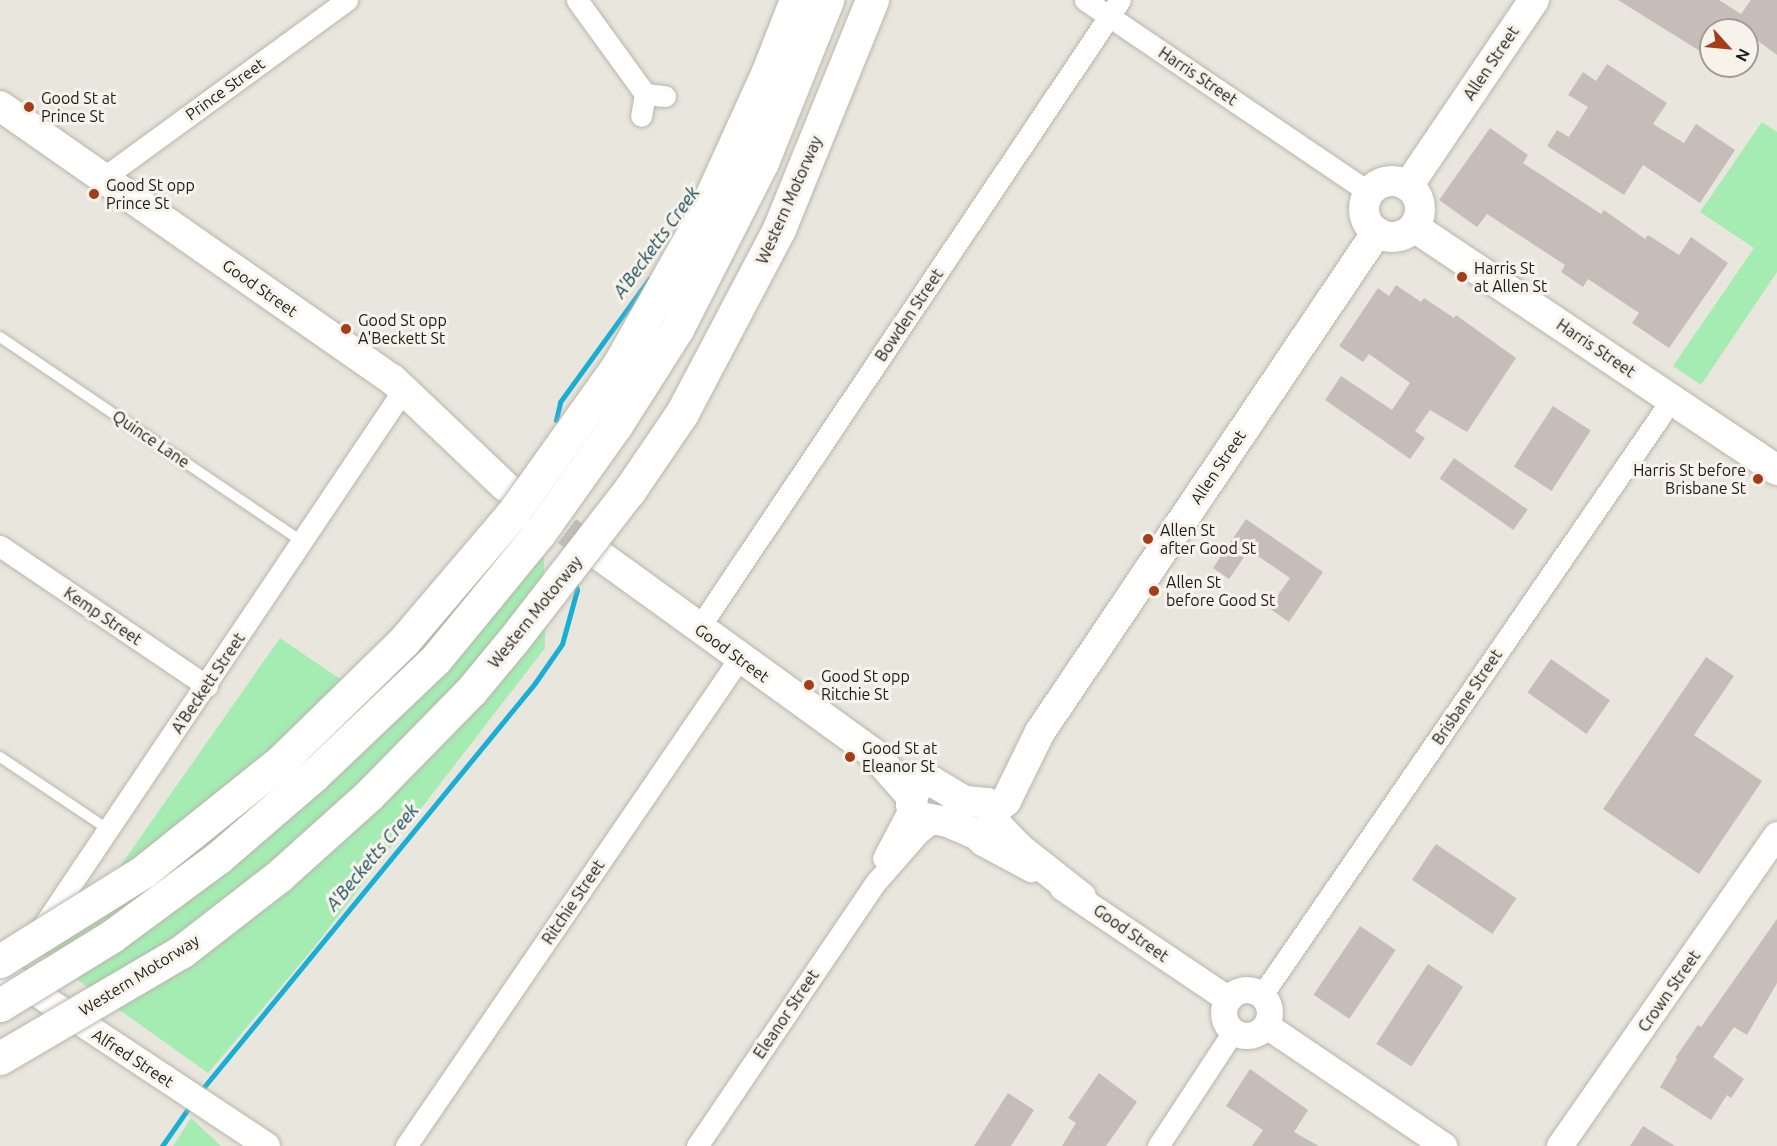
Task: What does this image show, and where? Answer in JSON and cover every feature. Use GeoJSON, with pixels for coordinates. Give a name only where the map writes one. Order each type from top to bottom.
{"type":"FeatureCollection","features":[{"type":"Feature","properties":{"kind":"highway"},"geometry":{"type":"LineString","coordinates":[[2,978],[144,871],[280,762],[404,641],[513,513],[618,366],[699,223],[767,74],[796,0]]}},
{"type":"Feature","properties":{"kind":"highway"},"geometry":{"type":"LineString","coordinates":[[2,978],[112,936],[219,857],[313,776],[411,683],[471,616],[554,512],[616,425],[677,329],[762,162],[827,0]]}},
{"type":"Feature","properties":{"kind":"highway","name":"Western Motorway"},"geometry":{"type":"LineString","coordinates":[[0,1058],[181,952],[279,876],[368,796],[471,691],[629,490],[682,413],[779,230],[872,0]]}},
{"type":"Feature","properties":{"kind":"highway"},"geometry":{"type":"LineString","coordinates":[[0,1070],[83,1020],[181,952]]}},
{"type":"Feature","properties":{"kind":"main road","name":"Allen Street"},"geometry":{"type":"LineString","coordinates":[[1408,186],[1534,0]]}},
{"type":"Feature","properties":{"kind":"main road","name":"Good Street"},"geometry":{"type":"LineString","coordinates":[[0,106],[404,389],[506,487]]}},
{"type":"Feature","properties":{"kind":"main road"},"geometry":{"type":"LineString","coordinates":[[1385,182],[1408,186],[1420,203],[1414,227],[1392,237],[1377,232],[1364,210],[1370,193],[1385,182]]}},
{"type":"Feature","properties":{"kind":"main road","name":"Harris Street"},"geometry":{"type":"LineString","coordinates":[[1414,227],[1777,471]]}},
{"type":"Feature","properties":{"kind":"main road","name":"Allen Street"},"geometry":{"type":"LineString","coordinates":[[983,816],[1377,232]]}},
{"type":"Feature","properties":{"kind":"main road","name":"Good Street"},"geometry":{"type":"LineString","coordinates":[[591,549],[739,659],[874,754],[923,801]]}},
{"type":"Feature","properties":{"kind":"main road"},"geometry":{"type":"LineString","coordinates":[[923,801],[957,797],[1081,897]]}},
{"type":"Feature","properties":{"kind":"main road"},"geometry":{"type":"LineString","coordinates":[[923,801],[948,822],[983,816]]}},
{"type":"Feature","properties":{"kind":"street","name":"Prince Street"},"geometry":{"type":"LineString","coordinates":[[103,178],[346,0]]}},
{"type":"Feature","properties":{"kind":"street"},"geometry":{"type":"LineString","coordinates":[[577,0],[655,95],[641,116]]}},
{"type":"Feature","properties":{"kind":"street","name":"Harris Street"},"geometry":{"type":"LineString","coordinates":[[1085,0],[1115,8],[1370,193]]}},
{"type":"Feature","properties":{"kind":"street","name":"Bowden Street"},"geometry":{"type":"LineString","coordinates":[[698,629],[1115,8]]}},
{"type":"Feature","properties":{"kind":"street","name":"A'Beckett Street"},"geometry":{"type":"LineString","coordinates":[[2,978],[109,830],[404,389]]}},
{"type":"Feature","properties":{"kind":"street","name":"Brisbane Street"},"geometry":{"type":"LineString","coordinates":[[1262,995],[1672,399]]}},
{"type":"Feature","properties":{"kind":"street","name":"Kemp Street"},"geometry":{"type":"LineString","coordinates":[[0,546],[207,686]]}},
{"type":"Feature","properties":{"kind":"street","name":"Ritchie Street"},"geometry":{"type":"LineString","coordinates":[[406,1146],[739,659]]}},
{"type":"Feature","properties":{"kind":"street","name":"Eleanor Street"},"geometry":{"type":"LineString","coordinates":[[697,1146],[876,882],[919,833],[923,801]]}},
{"type":"Feature","properties":{"kind":"street","name":"Crown Street"},"geometry":{"type":"LineString","coordinates":[[1560,1146],[1777,835]]}},
{"type":"Feature","properties":{"kind":"street","name":"Good Street"},"geometry":{"type":"LineString","coordinates":[[1081,897],[1229,1000]]}},
{"type":"Feature","properties":{"kind":"street","name":"Alfred Street"},"geometry":{"type":"LineString","coordinates":[[2,978],[165,1078],[267,1146]]}},
{"type":"Feature","properties":{"kind":"street"},"geometry":{"type":"LineString","coordinates":[[1248,990],[1262,995],[1270,1010],[1267,1026],[1255,1035],[1233,1032],[1224,1013],[1229,1000],[1248,990]]}},
{"type":"Feature","properties":{"kind":"street"},"geometry":{"type":"LineString","coordinates":[[1267,1026],[1444,1146]]}},
{"type":"Feature","properties":{"kind":"street"},"geometry":{"type":"LineString","coordinates":[[1158,1146],[1233,1032]]}},
{"type":"Feature","properties":{"kind":"lane","name":"Quince Lane"},"geometry":{"type":"LineString","coordinates":[[0,337],[301,542]]}},
{"type":"Feature","properties":{"kind":"lane"},"geometry":{"type":"LineString","coordinates":[[0,757],[109,830]]}},
{"type":"Feature","properties":{"kind":"green space"},"geometry":{"type":"Polygon","coordinates":[[[1762,122],[1777,132],[1777,272],[1701,385],[1673,366],[1754,248],[1700,212],[1762,122]]]}},
{"type":"Feature","properties":{"kind":"green space"},"geometry":{"type":"Polygon","coordinates":[[[494,519],[544,558],[545,648],[311,951],[208,1073],[34,949],[109,882],[280,638],[343,681],[494,519]]]}},
{"type":"Feature","properties":{"kind":"green space"},"geometry":{"type":"Polygon","coordinates":[[[191,1118],[221,1146],[173,1146],[191,1118]]]}},
{"type":"Feature","properties":{"kind":"building"},"geometry":{"type":"Polygon","coordinates":[[[1618,0],[1719,0],[1741,14],[1751,0],[1777,0],[1777,55],[1759,42],[1759,18],[1699,18],[1699,51],[1618,0]]]}},
{"type":"Feature","properties":{"kind":"building"},"geometry":{"type":"Polygon","coordinates":[[[1607,64],[1667,103],[1653,124],[1684,143],[1696,124],[1735,150],[1700,203],[1643,165],[1624,195],[1547,146],[1557,130],[1569,137],[1588,107],[1568,95],[1583,72],[1596,81],[1607,64]]]}},
{"type":"Feature","properties":{"kind":"building"},"geometry":{"type":"Polygon","coordinates":[[[1490,128],[1528,155],[1523,163],[1601,214],[1604,210],[1645,239],[1648,235],[1679,255],[1691,237],[1728,263],[1669,348],[1632,323],[1639,313],[1588,279],[1583,287],[1561,272],[1565,265],[1487,214],[1477,227],[1439,200],[1490,128]]]}},
{"type":"Feature","properties":{"kind":"building"},"geometry":{"type":"Polygon","coordinates":[[[1396,285],[1421,302],[1424,298],[1454,318],[1456,315],[1516,358],[1467,432],[1430,410],[1415,431],[1425,438],[1410,459],[1325,400],[1341,376],[1392,410],[1410,383],[1369,354],[1363,362],[1339,346],[1378,288],[1389,296],[1396,285]]]}},
{"type":"Feature","properties":{"kind":"building"},"geometry":{"type":"Polygon","coordinates":[[[1553,406],[1591,431],[1552,491],[1514,466],[1553,406]]]}},
{"type":"Feature","properties":{"kind":"building"},"geometry":{"type":"Polygon","coordinates":[[[1454,458],[1528,510],[1513,530],[1440,478],[1454,458]]]}},
{"type":"Feature","properties":{"kind":"building"},"geometry":{"type":"Polygon","coordinates":[[[1246,519],[1323,572],[1289,622],[1269,608],[1290,578],[1249,550],[1229,579],[1213,568],[1246,519]]]}},
{"type":"Feature","properties":{"kind":"building"},"geometry":{"type":"Polygon","coordinates":[[[1706,657],[1734,676],[1694,735],[1762,781],[1699,874],[1603,809],[1706,657]]]}},
{"type":"Feature","properties":{"kind":"building"},"geometry":{"type":"Polygon","coordinates":[[[1551,659],[1610,700],[1586,734],[1527,693],[1551,659]]]}},
{"type":"Feature","properties":{"kind":"building"},"geometry":{"type":"Polygon","coordinates":[[[1436,844],[1516,898],[1492,934],[1412,880],[1436,844]]]}},
{"type":"Feature","properties":{"kind":"building"},"geometry":{"type":"Polygon","coordinates":[[[1777,919],[1777,983],[1747,1035],[1734,1027],[1713,1057],[1744,1079],[1731,1098],[1727,1095],[1711,1120],[1660,1087],[1677,1059],[1675,1058],[1698,1025],[1701,1027],[1777,919]]]}},
{"type":"Feature","properties":{"kind":"building"},"geometry":{"type":"Polygon","coordinates":[[[1360,926],[1396,950],[1349,1019],[1314,995],[1360,926]]]}},
{"type":"Feature","properties":{"kind":"building"},"geometry":{"type":"Polygon","coordinates":[[[1428,964],[1463,987],[1411,1067],[1376,1044],[1428,964]]]}},
{"type":"Feature","properties":{"kind":"building"},"geometry":{"type":"Polygon","coordinates":[[[1250,1069],[1308,1110],[1294,1132],[1319,1146],[1252,1146],[1263,1130],[1226,1106],[1250,1069]]]}},
{"type":"Feature","properties":{"kind":"building"},"geometry":{"type":"Polygon","coordinates":[[[1099,1073],[1137,1102],[1106,1146],[1062,1146],[1076,1123],[1068,1118],[1099,1073]]]}},
{"type":"Feature","properties":{"kind":"building"},"geometry":{"type":"Polygon","coordinates":[[[1008,1093],[1034,1110],[1011,1146],[974,1146],[1008,1093]]]}},
{"type":"Feature","properties":{"kind":"building"},"geometry":{"type":"Polygon","coordinates":[[[1643,1126],[1675,1146],[1630,1146],[1643,1126]]]}},
{"type":"Feature","properties":{"kind":"waterway","name":"A'Becketts Creek"},"geometry":{"type":"LineString","coordinates":[[556,420],[560,402],[649,279]]}},
{"type":"Feature","properties":{"kind":"waterway","name":"A'Becketts Creek"},"geometry":{"type":"LineString","coordinates":[[199,1093],[535,683],[562,644],[577,590],[575,582]]}},
{"type":"Feature","properties":{"kind":"waterway","name":"A'Becketts Creek"},"geometry":{"type":"LineString","coordinates":[[162,1146],[192,1103]]}},
{"type":"Feature","properties":{"kind":"tunnel"},"geometry":{"type":"LineString","coordinates":[[531,504],[591,549]]}},
{"type":"Feature","properties":{"kind":"place","name":"Good St at Prince St"},"geometry":{"type":"Point","coordinates":[29,107]}},
{"type":"Feature","properties":{"kind":"place","name":"Good St opp Prince St"},"geometry":{"type":"Point","coordinates":[94,194]}},
{"type":"Feature","properties":{"kind":"place","name":"Harris St at Allen St"},"geometry":{"type":"Point","coordinates":[1462,277]}},
{"type":"Feature","properties":{"kind":"place","name":"Good St opp A'Beckett St"},"geometry":{"type":"Point","coordinates":[346,329]}},
{"type":"Feature","properties":{"kind":"place","name":"Harris St before Brisbane St"},"geometry":{"type":"Point","coordinates":[1758,479]}},
{"type":"Feature","properties":{"kind":"place","name":"Allen St after Good St"},"geometry":{"type":"Point","coordinates":[1148,539]}},
{"type":"Feature","properties":{"kind":"place","name":"Allen St before Good St"},"geometry":{"type":"Point","coordinates":[1154,591]}},
{"type":"Feature","properties":{"kind":"place","name":"Good St opp Ritchie St"},"geometry":{"type":"Point","coordinates":[809,685]}},
{"type":"Feature","properties":{"kind":"place","name":"Good St at Eleanor St"},"geometry":{"type":"Point","coordinates":[850,757]}}]}
